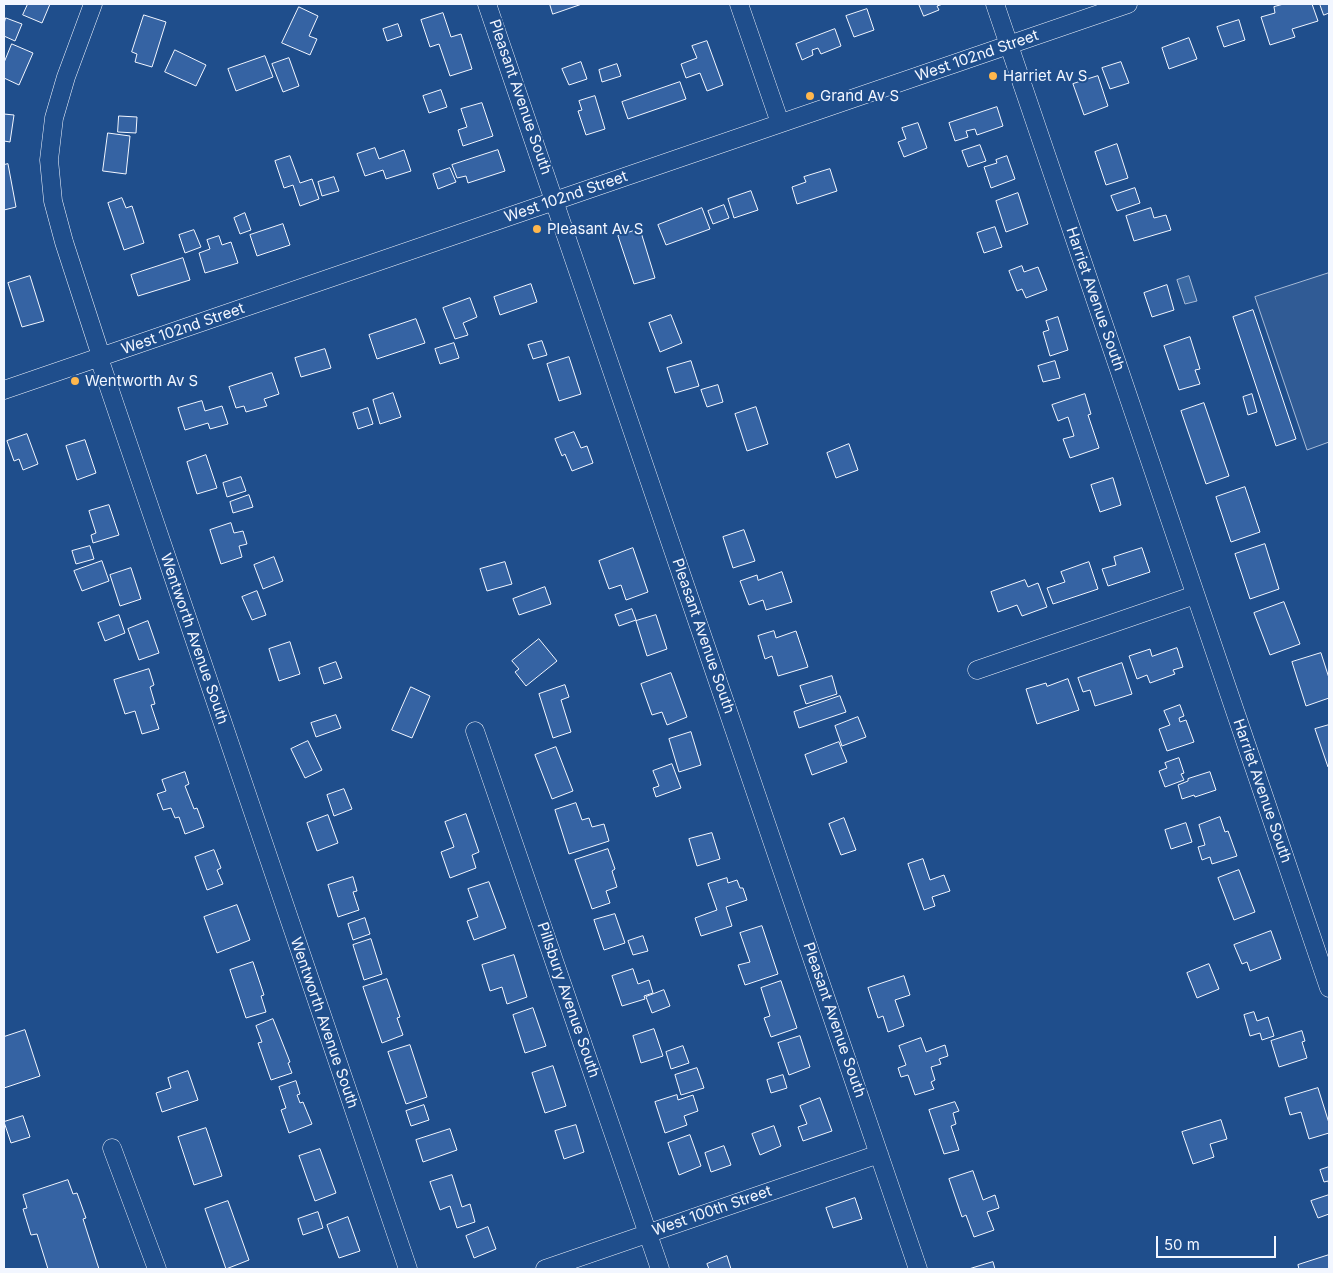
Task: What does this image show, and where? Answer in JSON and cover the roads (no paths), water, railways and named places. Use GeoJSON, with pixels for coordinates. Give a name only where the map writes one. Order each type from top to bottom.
{"type":"FeatureCollection","features":[{"type":"Feature","properties":{"kind":"street","name":"Wentworth Avenue South"},"geometry":{"type":"LineString","coordinates":[[93,4],[66,77],[54,118],[50,160],[53,202],[100,353],[99,358],[408,1269]]}},
{"type":"Feature","properties":{"kind":"street","name":"Pleasant Avenue South"},"geometry":{"type":"LineString","coordinates":[[487,4],[556,200],[918,1269]]}},
{"type":"Feature","properties":{"kind":"street"},"geometry":{"type":"LineString","coordinates":[[739,4],[780,123]]}},
{"type":"Feature","properties":{"kind":"street","name":"Harriet Avenue South"},"geometry":{"type":"LineString","coordinates":[[995,4],[1329,988]]}},
{"type":"Feature","properties":{"kind":"street","name":"West 102nd Street"},"geometry":{"type":"LineString","coordinates":[[4,390],[1128,4]]}},
{"type":"Feature","properties":{"kind":"street"},"geometry":{"type":"LineString","coordinates":[[977,670],[1195,595]]}},
{"type":"Feature","properties":{"kind":"street","name":"Pillsbury Avenue South"},"geometry":{"type":"LineString","coordinates":[[475,731],[660,1269]]}},
{"type":"Feature","properties":{"kind":"street"},"geometry":{"type":"LineString","coordinates":[[112,1148],[157,1269]]}},
{"type":"Feature","properties":{"kind":"street","name":"West 100th Street"},"geometry":{"type":"LineString","coordinates":[[545,1269],[879,1154]]}},
{"type":"Feature","properties":{"kind":"place","name":"Harriet Av S"},"geometry":{"type":"Point","coordinates":[993,76]}},
{"type":"Feature","properties":{"kind":"place","name":"Grand Av S"},"geometry":{"type":"Point","coordinates":[810,96]}},
{"type":"Feature","properties":{"kind":"place","name":"Pleasant Av S"},"geometry":{"type":"Point","coordinates":[537,229]}},
{"type":"Feature","properties":{"kind":"place","name":"Wentworth Av S"},"geometry":{"type":"Point","coordinates":[75,381]}}]}
